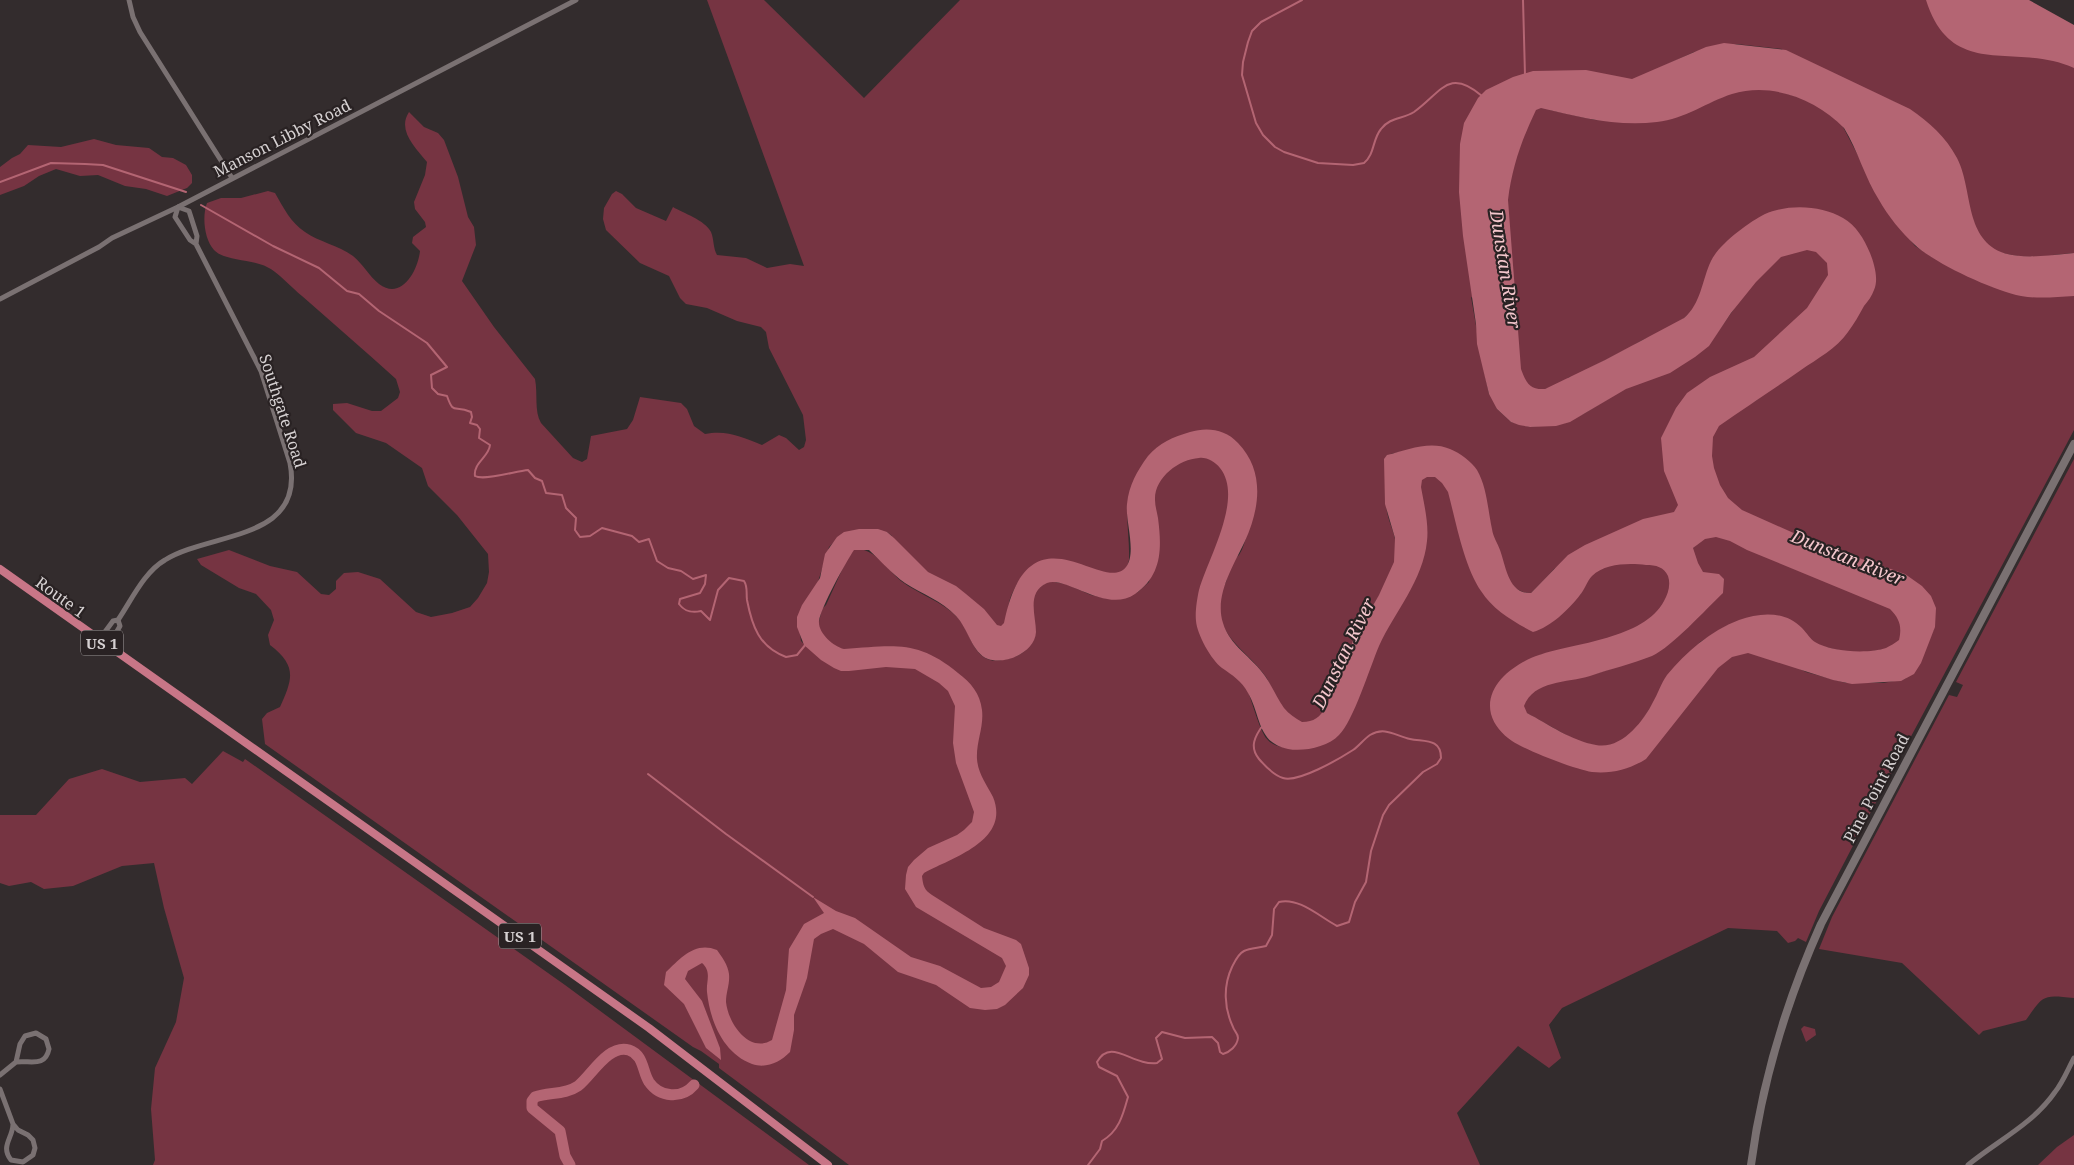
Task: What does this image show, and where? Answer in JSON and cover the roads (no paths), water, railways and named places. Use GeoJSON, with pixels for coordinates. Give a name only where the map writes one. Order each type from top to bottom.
{"type":"FeatureCollection","features":[{"type":"Feature","properties":{"kind":"main road","name":"Pine Point Road"},"geometry":{"type":"LineString","coordinates":[[1751,1165],[1759,1117],[1776,1045],[1798,979],[1821,924],[2074,444]]}},
{"type":"Feature","properties":{"kind":"main road","name":"Route 1"},"geometry":{"type":"LineString","coordinates":[[0,569],[649,1028],[828,1165]]}},
{"type":"Feature","properties":{"kind":"street"},"geometry":{"type":"LineString","coordinates":[[129,0],[132,17],[140,32],[232,178]]}},
{"type":"Feature","properties":{"kind":"street","name":"Manson Libby Road"},"geometry":{"type":"LineString","coordinates":[[0,299],[112,238],[178,207],[576,0]]}},
{"type":"Feature","properties":{"kind":"street","name":"Southgate Road"},"geometry":{"type":"LineString","coordinates":[[99,640],[113,621],[118,620],[151,573],[163,561],[179,552],[267,523],[283,509],[292,487],[290,463],[260,371],[196,244],[190,240],[175,217],[178,207],[189,211],[197,236],[196,244]]}},
{"type":"Feature","properties":{"kind":"street","name":"Southgate Road"},"geometry":{"type":"LineString","coordinates":[[108,646],[120,626],[118,620]]}},
{"type":"Feature","properties":{"kind":"street"},"geometry":{"type":"LineString","coordinates":[[0,1075],[16,1062],[20,1044],[25,1036],[36,1033],[46,1039],[49,1049],[43,1060],[36,1063],[16,1062]]}},
{"type":"Feature","properties":{"kind":"street"},"geometry":{"type":"LineString","coordinates":[[1968,1165],[2020,1128],[2038,1112],[2056,1092],[2074,1058]]}},
{"type":"Feature","properties":{"kind":"street"},"geometry":{"type":"LineString","coordinates":[[0,1089],[13,1124],[18,1130],[30,1136],[34,1143],[34,1153],[26,1162],[13,1161],[5,1152],[6,1142],[12,1132],[13,1124]]}},
{"type":"Feature","properties":{"kind":"water"},"geometry":{"type":"Polygon","coordinates":[[[1926,0],[2029,0],[2074,25],[2074,68],[2052,61],[1988,55],[1969,50],[1952,41],[1937,25],[1926,0]]]}},
{"type":"Feature","properties":{"kind":"water"},"geometry":{"type":"Polygon","coordinates":[[[1724,43],[1786,50],[1910,109],[1936,130],[1953,150],[1962,170],[1975,223],[1989,245],[2001,252],[2018,256],[2074,253],[2074,296],[2041,298],[2021,296],[1995,288],[1950,268],[1915,245],[1891,218],[1874,192],[1844,128],[1833,118],[1807,101],[1778,92],[1762,90],[1732,94],[1686,114],[1657,122],[1613,122],[1541,108],[1536,110],[1526,132],[1512,176],[1508,200],[1521,369],[1529,384],[1535,388],[1545,389],[1684,318],[1698,299],[1708,268],[1715,254],[1735,234],[1765,214],[1794,207],[1825,210],[1852,224],[1859,233],[1872,257],[1876,281],[1872,294],[1852,326],[1843,338],[1826,353],[1719,426],[1713,437],[1712,456],[1720,485],[1728,498],[1742,510],[1816,543],[1905,574],[1922,586],[1931,596],[1936,608],[1935,627],[1921,663],[1914,674],[1901,681],[1852,684],[1833,680],[1748,653],[1732,657],[1718,668],[1646,759],[1640,763],[1614,771],[1592,772],[1539,754],[1512,741],[1496,726],[1492,718],[1490,703],[1497,685],[1511,670],[1539,655],[1607,638],[1641,624],[1654,614],[1664,601],[1669,589],[1668,576],[1662,569],[1653,565],[1625,564],[1611,566],[1592,576],[1580,595],[1559,617],[1540,630],[1533,632],[1511,620],[1498,610],[1481,591],[1465,557],[1448,492],[1435,477],[1427,477],[1422,480],[1421,487],[1426,514],[1427,541],[1420,569],[1408,595],[1385,633],[1350,719],[1339,735],[1328,743],[1315,748],[1294,750],[1278,746],[1270,741],[1261,727],[1246,689],[1213,659],[1197,626],[1196,610],[1199,590],[1222,528],[1228,495],[1226,481],[1220,468],[1211,460],[1199,458],[1184,462],[1169,471],[1159,484],[1155,500],[1160,551],[1155,570],[1144,587],[1124,599],[1112,600],[1065,584],[1047,583],[1040,587],[1034,598],[1036,632],[1031,646],[1011,658],[995,660],[983,656],[974,646],[960,621],[950,611],[900,579],[869,550],[854,550],[834,585],[821,614],[819,626],[824,634],[831,642],[844,649],[891,646],[904,647],[930,654],[967,681],[977,693],[981,704],[982,722],[977,759],[981,774],[993,797],[996,812],[994,825],[975,846],[924,873],[922,876],[924,887],[932,895],[984,928],[1016,940],[1021,944],[1029,968],[1029,975],[1023,988],[1005,1005],[997,1009],[970,1008],[936,985],[898,972],[864,944],[833,929],[814,939],[807,978],[794,1015],[794,1030],[790,1052],[773,1064],[763,1066],[752,1064],[733,1052],[720,1035],[711,1014],[707,992],[708,973],[705,966],[702,963],[688,971],[685,979],[702,1001],[720,1048],[721,1060],[706,1048],[684,1004],[664,985],[666,972],[695,949],[709,948],[717,950],[729,974],[726,1002],[735,1027],[748,1040],[755,1043],[764,1043],[772,1040],[786,990],[789,949],[804,924],[824,913],[813,897],[836,911],[855,918],[911,957],[940,966],[981,988],[991,987],[999,982],[1006,966],[1002,958],[916,907],[905,889],[908,867],[914,860],[928,848],[957,835],[972,822],[974,812],[956,763],[953,743],[955,706],[948,691],[939,683],[915,669],[886,667],[841,671],[821,660],[804,645],[797,627],[797,617],[802,605],[820,578],[825,554],[837,537],[844,532],[859,529],[878,529],[887,532],[928,572],[956,586],[984,609],[997,625],[1001,626],[1004,623],[1015,586],[1030,566],[1048,559],[1066,560],[1101,571],[1115,573],[1126,567],[1131,554],[1127,511],[1128,497],[1134,479],[1148,456],[1167,441],[1190,432],[1216,430],[1222,432],[1233,438],[1247,454],[1253,465],[1257,490],[1254,516],[1250,528],[1226,580],[1223,591],[1221,612],[1223,623],[1230,638],[1260,669],[1284,708],[1302,722],[1316,718],[1326,707],[1354,638],[1379,595],[1394,562],[1395,538],[1385,504],[1384,459],[1387,455],[1418,447],[1435,445],[1454,451],[1472,464],[1483,484],[1494,538],[1500,550],[1506,571],[1517,589],[1523,592],[1531,593],[1568,555],[1585,545],[1643,519],[1674,512],[1678,505],[1664,471],[1661,438],[1676,408],[1687,393],[1710,377],[1754,357],[1807,308],[1828,275],[1827,263],[1816,252],[1807,250],[1781,257],[1756,282],[1731,313],[1709,346],[1695,357],[1670,373],[1626,389],[1570,422],[1556,426],[1530,427],[1519,425],[1511,422],[1497,409],[1489,394],[1477,344],[1459,192],[1460,144],[1464,123],[1478,98],[1486,90],[1513,77],[1533,71],[1586,70],[1632,79],[1706,47],[1724,43]],[[1716,537],[1705,539],[1693,548],[1703,572],[1719,574],[1724,579],[1723,593],[1669,645],[1652,656],[1637,662],[1543,687],[1535,691],[1524,706],[1527,713],[1578,740],[1596,745],[1614,743],[1622,739],[1637,726],[1649,710],[1667,675],[1690,650],[1718,630],[1739,620],[1756,615],[1788,618],[1802,628],[1815,642],[1840,650],[1878,650],[1886,648],[1899,640],[1899,623],[1890,609],[1747,550],[1730,541],[1716,537]]]}},
{"type":"Feature","properties":{"kind":"waterway"},"geometry":{"type":"LineString","coordinates":[[1302,0],[1261,22],[1252,31],[1243,62],[1242,75],[1256,123],[1263,135],[1275,147],[1284,152],[1318,163],[1353,165],[1364,163],[1370,155],[1378,133],[1388,122],[1414,112],[1445,86],[1453,83],[1461,84],[1482,96]]}},
{"type":"Feature","properties":{"kind":"waterway"},"geometry":{"type":"LineString","coordinates":[[1523,0],[1525,75]]}},
{"type":"Feature","properties":{"kind":"waterway"},"geometry":{"type":"LineString","coordinates":[[0,182],[51,163],[85,164],[103,165],[186,192]]}},
{"type":"Feature","properties":{"kind":"waterway"},"geometry":{"type":"LineString","coordinates":[[201,205],[273,246],[319,268],[347,291],[359,294],[379,311],[427,343],[447,367],[431,375],[432,388],[438,394],[447,396],[453,408],[471,412],[470,423],[477,425],[480,429],[479,438],[490,445],[487,453],[476,467],[475,476],[493,477],[528,470],[535,478],[542,481],[546,493],[562,495],[566,508],[576,518],[575,530],[580,537],[590,536],[602,528],[632,536],[639,542],[649,539],[657,561],[668,568],[681,571],[693,579],[706,575],[705,584],[700,593],[680,599],[679,604],[684,609],[692,612],[701,611],[710,620],[718,590],[729,578],[744,581],[754,627],[769,648],[786,657],[797,655],[806,644]]}},
{"type":"Feature","properties":{"kind":"waterway"},"geometry":{"type":"LineString","coordinates":[[1088,1165],[1100,1149],[1102,1141],[1116,1127],[1128,1097],[1117,1076],[1099,1067],[1097,1062],[1103,1055],[1109,1052],[1116,1052],[1139,1061],[1157,1063],[1162,1059],[1156,1038],[1162,1032],[1185,1038],[1212,1037],[1218,1043],[1220,1052],[1223,1054],[1233,1048],[1238,1036],[1230,1020],[1226,1005],[1226,989],[1229,974],[1238,956],[1246,950],[1266,946],[1272,935],[1274,909],[1279,902],[1287,901],[1302,905],[1337,926],[1349,922],[1355,902],[1366,882],[1371,851],[1383,815],[1389,805],[1423,772],[1437,764],[1441,758],[1438,747],[1431,742],[1410,739],[1381,731],[1370,735],[1353,750],[1338,759],[1308,774],[1290,779],[1283,778],[1267,767],[1254,750],[1254,742],[1263,725]]}},
{"type":"Feature","properties":{"kind":"waterway"},"geometry":{"type":"LineString","coordinates":[[648,774],[813,897]]}},
{"type":"Feature","properties":{"kind":"waterway","name":"Dunstan River"},"geometry":{"type":"LineString","coordinates":[[570,1165],[565,1156],[560,1131],[532,1108],[532,1101],[535,1097],[573,1089],[607,1056],[621,1049],[634,1052],[640,1059],[649,1082],[665,1094],[683,1093],[694,1085]]}}]}
